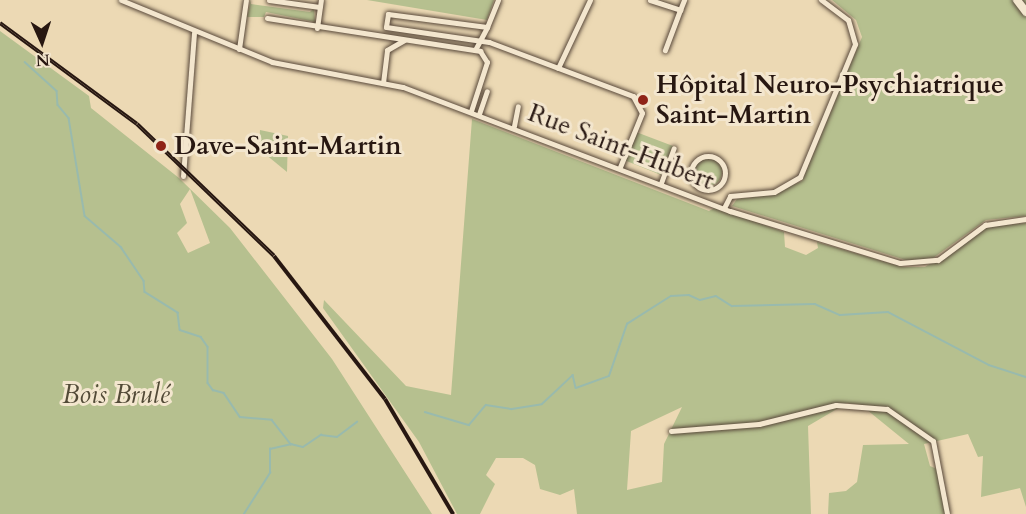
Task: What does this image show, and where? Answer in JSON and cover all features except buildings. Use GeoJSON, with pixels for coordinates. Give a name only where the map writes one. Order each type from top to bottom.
{"type":"FeatureCollection","features":[{"type":"Feature","properties":{"kind":"main road"},"geometry":{"type":"LineString","coordinates":[[1017,0],[1026,12]]}},
{"type":"Feature","properties":{"kind":"street","name":"Rue Saint-Hubert"},"geometry":{"type":"LineString","coordinates":[[121,0],[194,32],[272,62],[382,83],[471,111],[724,208],[915,266],[938,260],[985,225],[1026,219]]}},
{"type":"Feature","properties":{"kind":"street"},"geometry":{"type":"LineString","coordinates":[[239,49],[246,0]]}},
{"type":"Feature","properties":{"kind":"street"},"geometry":{"type":"LineString","coordinates":[[269,0],[320,7]]}},
{"type":"Feature","properties":{"kind":"street"},"geometry":{"type":"LineString","coordinates":[[317,28],[321,0]]}},
{"type":"Feature","properties":{"kind":"street"},"geometry":{"type":"LineString","coordinates":[[475,50],[482,41],[498,0]]}},
{"type":"Feature","properties":{"kind":"street"},"geometry":{"type":"LineString","coordinates":[[558,68],[590,0]]}},
{"type":"Feature","properties":{"kind":"street"},"geometry":{"type":"LineString","coordinates":[[650,0],[680,10]]}},
{"type":"Feature","properties":{"kind":"street"},"geometry":{"type":"LineString","coordinates":[[665,50],[684,0]]}},
{"type":"Feature","properties":{"kind":"street"},"geometry":{"type":"LineString","coordinates":[[724,208],[730,196],[774,192],[800,177],[855,44],[848,20],[821,0]]}},
{"type":"Feature","properties":{"kind":"street"},"geometry":{"type":"LineString","coordinates":[[487,27],[387,14],[386,27],[495,44],[639,101],[642,113],[620,167]]}},
{"type":"Feature","properties":{"kind":"street"},"geometry":{"type":"LineString","coordinates":[[267,18],[317,28],[475,50],[487,56]]}},
{"type":"Feature","properties":{"kind":"street"},"geometry":{"type":"LineString","coordinates":[[183,176],[194,32]]}},
{"type":"Feature","properties":{"kind":"street"},"geometry":{"type":"LineString","coordinates":[[382,83],[387,50],[404,40]]}},
{"type":"Feature","properties":{"kind":"street"},"geometry":{"type":"LineString","coordinates":[[471,111],[487,56],[495,44]]}},
{"type":"Feature","properties":{"kind":"street"},"geometry":{"type":"LineString","coordinates":[[479,114],[487,92]]}},
{"type":"Feature","properties":{"kind":"street"},"geometry":{"type":"LineString","coordinates":[[514,126],[518,106]]}},
{"type":"Feature","properties":{"kind":"street"},"geometry":{"type":"LineString","coordinates":[[660,183],[674,148]]}},
{"type":"Feature","properties":{"kind":"street"},"geometry":{"type":"LineString","coordinates":[[715,157],[725,176],[714,189],[702,189],[691,178],[691,166],[699,158],[715,157]]}},
{"type":"Feature","properties":{"kind":"street"},"geometry":{"type":"LineString","coordinates":[[699,198],[702,189]]}},
{"type":"Feature","properties":{"kind":"street"},"geometry":{"type":"LineString","coordinates":[[671,431],[759,424],[836,405],[887,409],[933,441],[947,514]]}},
{"type":"Feature","properties":{"kind":"green space"},"geometry":{"type":"Polygon","coordinates":[[[251,0],[251,4],[310,12],[314,8],[315,22],[266,12],[264,17],[247,17],[251,0]]]}},
{"type":"Feature","properties":{"kind":"green space"},"geometry":{"type":"Polygon","coordinates":[[[367,0],[494,0],[487,20],[367,0]]]}},
{"type":"Feature","properties":{"kind":"green space"},"geometry":{"type":"Polygon","coordinates":[[[832,0],[1026,0],[1026,216],[986,220],[933,258],[909,261],[732,206],[737,199],[770,195],[802,181],[862,37],[856,20],[832,0]]]}},
{"type":"Feature","properties":{"kind":"green space","name":"Bois Brulé"},"geometry":{"type":"Polygon","coordinates":[[[0,31],[89,96],[91,108],[179,178],[230,228],[332,359],[432,514],[0,514],[0,31]],[[190,189],[180,204],[187,223],[177,233],[188,253],[210,243],[190,189]]]}},
{"type":"Feature","properties":{"kind":"green space"},"geometry":{"type":"Polygon","coordinates":[[[472,119],[709,211],[716,207],[784,232],[785,247],[806,255],[818,248],[817,242],[903,267],[925,267],[986,227],[1026,223],[1026,507],[1020,488],[981,497],[983,456],[978,457],[968,434],[924,444],[930,466],[939,470],[947,514],[828,514],[829,493],[846,491],[857,482],[863,445],[909,444],[861,405],[847,403],[808,426],[811,514],[577,514],[574,489],[560,495],[540,489],[535,465],[523,458],[496,458],[486,475],[495,484],[480,514],[457,514],[419,442],[323,308],[324,300],[406,386],[451,395],[472,119]],[[682,407],[631,431],[627,490],[662,482],[664,444],[682,407]]]}},
{"type":"Feature","properties":{"kind":"green space"},"geometry":{"type":"Polygon","coordinates":[[[260,130],[288,136],[287,172],[259,149],[260,130]]]}},
{"type":"Feature","properties":{"kind":"green space"},"geometry":{"type":"Polygon","coordinates":[[[636,132],[673,146],[661,175],[624,160],[636,132]]]}},
{"type":"Feature","properties":{"kind":"green space"},"geometry":{"type":"Polygon","coordinates":[[[708,158],[718,162],[722,172],[718,182],[708,186],[698,182],[694,172],[698,162],[708,158]]]}},
{"type":"Feature","properties":{"kind":"waterway"},"geometry":{"type":"LineString","coordinates":[[25,62],[57,91],[58,105],[69,118],[85,216],[121,247],[144,281],[145,292],[178,313],[180,330],[201,337],[208,347],[208,383],[213,390],[224,393],[240,417],[272,420],[291,444],[303,447],[321,435],[337,437],[357,422]]}},
{"type":"Feature","properties":{"kind":"waterway"},"geometry":{"type":"LineString","coordinates":[[425,412],[469,425],[486,405],[512,409],[542,404],[573,375],[576,388],[609,376],[627,324],[671,296],[689,295],[700,300],[716,296],[732,306],[815,304],[840,315],[888,312],[989,365],[1026,377]]}},
{"type":"Feature","properties":{"kind":"waterway"},"geometry":{"type":"LineString","coordinates":[[244,514],[270,473],[270,449],[291,444]]}},
{"type":"Feature","properties":{"kind":"railway"},"geometry":{"type":"LineString","coordinates":[[0,23],[137,124],[274,256],[385,399],[453,514]]}},
{"type":"Feature","properties":{"kind":"place","name":"Hôpital Neuro-Psychiatrique Saint-Martin"},"geometry":{"type":"Point","coordinates":[643,100]}},
{"type":"Feature","properties":{"kind":"place","name":"Dave-Saint-Martin"},"geometry":{"type":"Point","coordinates":[161,146]}}]}
